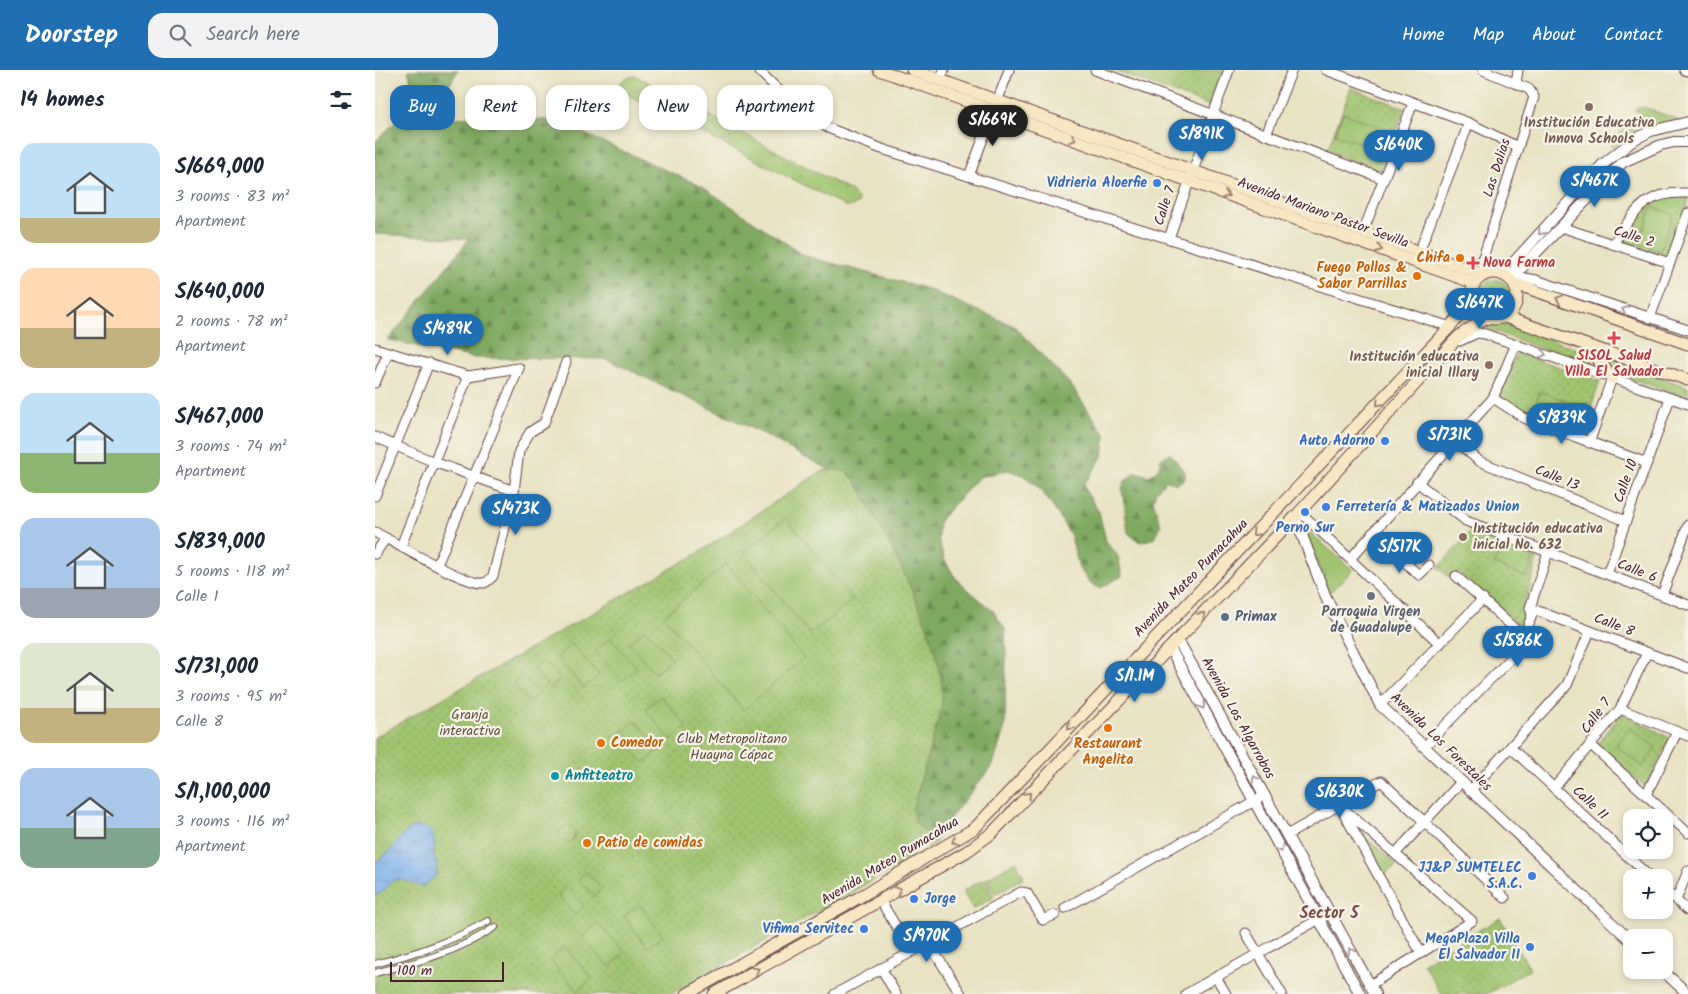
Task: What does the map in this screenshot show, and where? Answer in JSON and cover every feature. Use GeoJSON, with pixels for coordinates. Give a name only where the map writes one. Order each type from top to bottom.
{"type":"FeatureCollection","features":[{"type":"Feature","properties":{"kind":"main road","name":"Avenida Mariano Pastor Sevilla"},"geometry":{"type":"LineString","coordinates":[[879,70],[995,106],[1190,176],[1474,283]]}},
{"type":"Feature","properties":{"kind":"main road","name":"Avenida Mariano Pastor Sevilla"},"geometry":{"type":"LineString","coordinates":[[912,70],[942,75],[995,106]]}},
{"type":"Feature","properties":{"kind":"main road","name":"Avenida Mariano Pastor Sevilla"},"geometry":{"type":"LineString","coordinates":[[1190,176],[1363,232],[1485,275]]}},
{"type":"Feature","properties":{"kind":"main road"},"geometry":{"type":"LineString","coordinates":[[1509,280],[1517,301],[1510,313],[1505,317],[1492,320],[1485,318],[1474,310],[1471,303],[1471,289],[1474,283],[1485,275],[1509,280],[1688,344]]}},
{"type":"Feature","properties":{"kind":"main road","name":"Avenida Mateo Pumacahua"},"geometry":{"type":"LineString","coordinates":[[687,994],[858,898],[975,828],[1471,303]]}},
{"type":"Feature","properties":{"kind":"main road"},"geometry":{"type":"LineString","coordinates":[[1505,317],[1688,380]]}},
{"type":"Feature","properties":{"kind":"main road","name":"Avenida Mateo Pumacahua"},"geometry":{"type":"LineString","coordinates":[[714,994],[966,852],[992,833],[1297,515],[1449,347],[1470,327],[1485,318]]}},
{"type":"Feature","properties":{"kind":"main road"},"geometry":{"type":"LineString","coordinates":[[1588,346],[1612,378]]}},
{"type":"Feature","properties":{"kind":"street"},"geometry":{"type":"LineString","coordinates":[[758,70],[801,112],[828,128],[882,149],[1451,326]]}},
{"type":"Feature","properties":{"kind":"street"},"geometry":{"type":"LineString","coordinates":[[969,176],[1009,70]]}},
{"type":"Feature","properties":{"kind":"street"},"geometry":{"type":"LineString","coordinates":[[1095,70],[1384,179]]}},
{"type":"Feature","properties":{"kind":"street","name":"Calle 7"},"geometry":{"type":"LineString","coordinates":[[1169,238],[1229,70]]}},
{"type":"Feature","properties":{"kind":"street"},"geometry":{"type":"LineString","coordinates":[[1267,135],[1293,70]]}},
{"type":"Feature","properties":{"kind":"street"},"geometry":{"type":"LineString","coordinates":[[1326,70],[1469,123],[1518,146]]}},
{"type":"Feature","properties":{"kind":"street","name":"Las Dalias"},"geometry":{"type":"LineString","coordinates":[[1483,70],[1529,89],[1534,97],[1482,261],[1485,275]]}},
{"type":"Feature","properties":{"kind":"street"},"geometry":{"type":"LineString","coordinates":[[1516,83],[1518,70]]}},
{"type":"Feature","properties":{"kind":"street"},"geometry":{"type":"LineString","coordinates":[[1363,232],[1413,102]]}},
{"type":"Feature","properties":{"kind":"street"},"geometry":{"type":"LineString","coordinates":[[1509,280],[1602,165],[1620,150],[1651,132],[1688,122]]}},
{"type":"Feature","properties":{"kind":"street"},"geometry":{"type":"LineString","coordinates":[[1419,252],[1469,123]]}},
{"type":"Feature","properties":{"kind":"street"},"geometry":{"type":"LineString","coordinates":[[1509,280],[1623,162],[1661,145],[1674,142],[1688,142]]}},
{"type":"Feature","properties":{"kind":"street"},"geometry":{"type":"LineString","coordinates":[[1613,244],[1635,212],[1652,198],[1668,192],[1688,193]]}},
{"type":"Feature","properties":{"kind":"street"},"geometry":{"type":"LineString","coordinates":[[1650,318],[1688,213]]}},
{"type":"Feature","properties":{"kind":"street","name":"Calle 2"},"geometry":{"type":"LineString","coordinates":[[1561,226],[1670,263]]}},
{"type":"Feature","properties":{"kind":"street"},"geometry":{"type":"LineString","coordinates":[[1509,280],[1520,278],[1537,280],[1688,330]]}},
{"type":"Feature","properties":{"kind":"street"},"geometry":{"type":"LineString","coordinates":[[1449,347],[1477,333],[1516,344],[1688,404]]}},
{"type":"Feature","properties":{"kind":"street"},"geometry":{"type":"LineString","coordinates":[[1349,559],[1493,398],[1516,344]]}},
{"type":"Feature","properties":{"kind":"street"},"geometry":{"type":"LineString","coordinates":[[375,348],[468,376],[519,368],[437,565]]}},
{"type":"Feature","properties":{"kind":"street"},"geometry":{"type":"LineString","coordinates":[[375,383],[388,353]]}},
{"type":"Feature","properties":{"kind":"street"},"geometry":{"type":"LineString","coordinates":[[375,532],[437,565],[475,582],[485,583],[490,580],[493,576],[514,490],[519,451],[523,441],[530,432],[544,422],[566,362]]}},
{"type":"Feature","properties":{"kind":"street"},"geometry":{"type":"LineString","coordinates":[[375,496],[429,363]]}},
{"type":"Feature","properties":{"kind":"street"},"geometry":{"type":"LineString","coordinates":[[401,546],[468,376]]}},
{"type":"Feature","properties":{"kind":"street"},"geometry":{"type":"LineString","coordinates":[[1589,443],[1612,378]]}},
{"type":"Feature","properties":{"kind":"street"},"geometry":{"type":"LineString","coordinates":[[1493,398],[1515,414],[1647,463]]}},
{"type":"Feature","properties":{"kind":"street","name":"Calle 10"},"geometry":{"type":"LineString","coordinates":[[1607,574],[1670,398]]}},
{"type":"Feature","properties":{"kind":"street"},"geometry":{"type":"LineString","coordinates":[[375,437],[433,462],[514,490]]}},
{"type":"Feature","properties":{"kind":"street","name":"Calle 13"},"geometry":{"type":"LineString","coordinates":[[1454,440],[1479,461],[1626,521]]}},
{"type":"Feature","properties":{"kind":"street","name":"Calle 6"},"geometry":{"type":"LineString","coordinates":[[1417,482],[1466,520],[1688,605]]}},
{"type":"Feature","properties":{"kind":"street"},"geometry":{"type":"LineString","coordinates":[[1297,515],[1349,559],[1440,644]]}},
{"type":"Feature","properties":{"kind":"street","name":"Avenida Los Forestales"},"geometry":{"type":"LineString","coordinates":[[1297,515],[1327,600],[1380,705],[1623,934]]}},
{"type":"Feature","properties":{"kind":"street"},"geometry":{"type":"LineString","coordinates":[[1662,595],[1686,536],[1688,525]]}},
{"type":"Feature","properties":{"kind":"street"},"geometry":{"type":"LineString","coordinates":[[1372,533],[1419,576],[1429,565]]}},
{"type":"Feature","properties":{"kind":"street"},"geometry":{"type":"LineString","coordinates":[[375,554],[386,538]]}},
{"type":"Feature","properties":{"kind":"street"},"geometry":{"type":"LineString","coordinates":[[1424,748],[1519,650],[1531,615],[1529,608],[1548,552]]}},
{"type":"Feature","properties":{"kind":"street"},"geometry":{"type":"LineString","coordinates":[[1457,576],[1524,636]]}},
{"type":"Feature","properties":{"kind":"street"},"geometry":{"type":"LineString","coordinates":[[1380,705],[1483,599]]}},
{"type":"Feature","properties":{"kind":"street","name":"Calle 8"},"geometry":{"type":"LineString","coordinates":[[1529,608],[1688,668]]}},
{"type":"Feature","properties":{"kind":"street"},"geometry":{"type":"LineString","coordinates":[[1470,791],[1567,685],[1590,631]]}},
{"type":"Feature","properties":{"kind":"street","name":"Avenida Los Algarrobos"},"geometry":{"type":"LineString","coordinates":[[1178,640],[1372,990]]}},
{"type":"Feature","properties":{"kind":"street","name":"Avenida Los Algarrobos"},"geometry":{"type":"LineString","coordinates":[[1170,648],[1360,994]]}},
{"type":"Feature","properties":{"kind":"street","name":"Calle 7"},"geometry":{"type":"LineString","coordinates":[[1554,788],[1592,746],[1620,709],[1647,652]]}},
{"type":"Feature","properties":{"kind":"street"},"geometry":{"type":"LineString","coordinates":[[1620,709],[1688,736]]}},
{"type":"Feature","properties":{"kind":"street"},"geometry":{"type":"LineString","coordinates":[[1646,795],[1677,732]]}},
{"type":"Feature","properties":{"kind":"street"},"geometry":{"type":"LineString","coordinates":[[1592,746],[1688,833]]}},
{"type":"Feature","properties":{"kind":"street","name":"Calle 11"},"geometry":{"type":"LineString","coordinates":[[1511,748],[1641,869]]}},
{"type":"Feature","properties":{"kind":"street"},"geometry":{"type":"LineString","coordinates":[[1287,835],[1381,781],[1505,898]]}},
{"type":"Feature","properties":{"kind":"street"},"geometry":{"type":"LineString","coordinates":[[1395,854],[1461,782]]}},
{"type":"Feature","properties":{"kind":"street"},"geometry":{"type":"LineString","coordinates":[[1065,908],[1265,796]]}},
{"type":"Feature","properties":{"kind":"street"},"geometry":{"type":"LineString","coordinates":[[1339,805],[1472,921],[1421,954],[1372,990]]}},
{"type":"Feature","properties":{"kind":"street"},"geometry":{"type":"LineString","coordinates":[[1339,805],[1421,954]]}},
{"type":"Feature","properties":{"kind":"street"},"geometry":{"type":"LineString","coordinates":[[1676,900],[1688,871]]}},
{"type":"Feature","properties":{"kind":"street"},"geometry":{"type":"LineString","coordinates":[[835,994],[1021,892],[1027,893],[1043,920],[1055,915]]}},
{"type":"Feature","properties":{"kind":"street"},"geometry":{"type":"LineString","coordinates":[[1673,897],[1688,911]]}},
{"type":"Feature","properties":{"kind":"street"},"geometry":{"type":"LineString","coordinates":[[880,900],[911,951]]}},
{"type":"Feature","properties":{"kind":"street"},"geometry":{"type":"LineString","coordinates":[[1186,994],[1330,913]]}},
{"type":"Feature","properties":{"kind":"street"},"geometry":{"type":"LineString","coordinates":[[375,964],[424,951],[457,938],[488,921]]}},
{"type":"Feature","properties":{"kind":"street"},"geometry":{"type":"LineString","coordinates":[[375,973],[426,960],[461,948],[495,927]]}},
{"type":"Feature","properties":{"kind":"street"},"geometry":{"type":"LineString","coordinates":[[1246,933],[1282,994]]}},
{"type":"Feature","properties":{"kind":"street"},"geometry":{"type":"LineString","coordinates":[[928,942],[961,994]]}},
{"type":"Feature","properties":{"kind":"street"},"geometry":{"type":"LineString","coordinates":[[881,968],[896,994]]}},
{"type":"Feature","properties":{"kind":"street"},"geometry":{"type":"LineString","coordinates":[[1216,977],[1226,994]]}},
{"type":"Feature","properties":{"kind":"street"},"geometry":{"type":"LineString","coordinates":[[1672,979],[1688,994]]}},
{"type":"Feature","properties":{"kind":"green space"},"geometry":{"type":"Polygon","coordinates":[[[408,70],[458,70],[450,85],[422,85],[411,82],[408,70]]]}},
{"type":"Feature","properties":{"kind":"green space"},"geometry":{"type":"Polygon","coordinates":[[[1112,70],[1224,70],[1210,106],[1112,70]]]}},
{"type":"Feature","properties":{"kind":"green space"},"geometry":{"type":"Polygon","coordinates":[[[636,76],[653,85],[639,85],[639,101],[629,96],[629,85],[621,85],[620,83],[625,78],[636,76]]]}},
{"type":"Feature","properties":{"kind":"green space"},"geometry":{"type":"Polygon","coordinates":[[[1351,88],[1405,108],[1382,171],[1327,151],[1351,88]]]}},
{"type":"Feature","properties":{"kind":"green space"},"geometry":{"type":"Polygon","coordinates":[[[1643,107],[1677,121],[1651,127],[1635,109],[1643,107]]]}},
{"type":"Feature","properties":{"kind":"green space"},"geometry":{"type":"Polygon","coordinates":[[[1343,113],[1379,127],[1371,148],[1335,134],[1343,113]]]}},
{"type":"Feature","properties":{"kind":"green space"},"geometry":{"type":"Polygon","coordinates":[[[707,114],[717,119],[717,130],[737,130],[851,191],[858,198],[858,204],[847,207],[696,130],[707,130],[707,114]]]}},
{"type":"Feature","properties":{"kind":"green space"},"geometry":{"type":"Polygon","coordinates":[[[455,117],[465,118],[465,130],[536,130],[536,120],[546,120],[546,130],[576,130],[701,186],[805,256],[928,289],[1014,326],[1071,385],[1106,436],[1102,457],[1084,485],[1085,490],[1099,512],[1106,541],[1118,556],[1122,576],[1100,588],[1090,583],[1079,568],[1071,536],[1042,491],[1023,475],[1008,470],[979,477],[939,521],[938,539],[945,561],[957,580],[993,611],[1005,629],[1006,659],[1005,726],[993,765],[943,827],[935,843],[915,822],[912,810],[941,710],[942,677],[913,591],[842,470],[831,470],[768,436],[606,359],[475,358],[388,340],[469,239],[375,234],[375,142],[390,127],[390,130],[455,130],[455,117]]]}},
{"type":"Feature","properties":{"kind":"green space"},"geometry":{"type":"Polygon","coordinates":[[[1628,124],[1633,127],[1635,133],[1625,137],[1612,147],[1609,143],[1628,124]]]}},
{"type":"Feature","properties":{"kind":"green space"},"geometry":{"type":"Polygon","coordinates":[[[1667,196],[1688,197],[1688,203],[1667,260],[1618,242],[1645,207],[1667,196]]]}},
{"type":"Feature","properties":{"kind":"green space"},"geometry":{"type":"Polygon","coordinates":[[[1652,207],[1673,214],[1660,251],[1639,243],[1652,207]]]}},
{"type":"Feature","properties":{"kind":"green space"},"geometry":{"type":"Polygon","coordinates":[[[1495,280],[1507,285],[1512,297],[1507,309],[1495,314],[1483,309],[1478,297],[1483,285],[1495,280]]]}},
{"type":"Feature","properties":{"kind":"green space"},"geometry":{"type":"Polygon","coordinates":[[[1499,323],[1508,324],[1585,352],[1602,371],[1483,327],[1499,323]]]}},
{"type":"Feature","properties":{"kind":"green space"},"geometry":{"type":"Polygon","coordinates":[[[1517,353],[1600,381],[1582,434],[1524,414],[1497,397],[1517,353]]]}},
{"type":"Feature","properties":{"kind":"green space"},"geometry":{"type":"Polygon","coordinates":[[[1605,357],[1688,387],[1688,398],[1617,374],[1605,357]]]}},
{"type":"Feature","properties":{"kind":"green space"},"geometry":{"type":"Polygon","coordinates":[[[1540,391],[1572,403],[1565,422],[1533,410],[1540,391]]]}},
{"type":"Feature","properties":{"kind":"green space"},"geometry":{"type":"Polygon","coordinates":[[[1170,453],[1185,473],[1185,479],[1177,484],[1166,480],[1156,491],[1153,500],[1161,526],[1155,538],[1140,542],[1128,533],[1122,488],[1124,482],[1135,472],[1149,476],[1158,469],[1161,459],[1170,453]]]}},
{"type":"Feature","properties":{"kind":"green space","name":"Club Metropolitano Huayna Cápac"},"geometry":{"type":"Polygon","coordinates":[[[826,470],[842,470],[854,478],[913,592],[936,656],[942,685],[941,710],[912,810],[915,822],[935,843],[929,848],[920,842],[912,846],[912,858],[671,994],[380,994],[375,991],[375,737],[700,552],[817,474],[826,470]]]}},
{"type":"Feature","properties":{"kind":"green space"},"geometry":{"type":"Polygon","coordinates":[[[786,518],[853,600],[810,634],[744,552],[786,518]]]}},
{"type":"Feature","properties":{"kind":"green space"},"geometry":{"type":"Polygon","coordinates":[[[1471,531],[1538,556],[1525,606],[1529,616],[1523,629],[1458,572],[1451,579],[1438,568],[1471,531]]]}},
{"type":"Feature","properties":{"kind":"green space"},"geometry":{"type":"Polygon","coordinates":[[[1309,532],[1353,570],[1329,593],[1307,536],[1309,532]]]}},
{"type":"Feature","properties":{"kind":"green space"},"geometry":{"type":"Polygon","coordinates":[[[1502,545],[1534,558],[1526,577],[1494,564],[1502,545]]]}},
{"type":"Feature","properties":{"kind":"green space"},"geometry":{"type":"Polygon","coordinates":[[[726,564],[804,658],[743,710],[664,616],[726,564]]]}},
{"type":"Feature","properties":{"kind":"green space"},"geometry":{"type":"Polygon","coordinates":[[[645,629],[672,658],[655,673],[629,644],[645,629]]]}},
{"type":"Feature","properties":{"kind":"green space"},"geometry":{"type":"Polygon","coordinates":[[[610,638],[637,668],[622,681],[595,651],[610,638]]]}},
{"type":"Feature","properties":{"kind":"green space"},"geometry":{"type":"Polygon","coordinates":[[[572,644],[599,675],[584,688],[557,657],[572,644]]]}},
{"type":"Feature","properties":{"kind":"green space"},"geometry":{"type":"Polygon","coordinates":[[[543,661],[560,679],[550,688],[533,670],[543,661]]]}},
{"type":"Feature","properties":{"kind":"green space"},"geometry":{"type":"Polygon","coordinates":[[[522,675],[539,693],[529,702],[513,683],[522,675]]]}},
{"type":"Feature","properties":{"kind":"green space"},"geometry":{"type":"Polygon","coordinates":[[[661,696],[687,727],[671,740],[645,709],[661,696]]]}},
{"type":"Feature","properties":{"kind":"green space"},"geometry":{"type":"Polygon","coordinates":[[[1622,713],[1670,738],[1646,787],[1599,747],[1598,743],[1622,713]]]}},
{"type":"Feature","properties":{"kind":"green space"},"geometry":{"type":"Polygon","coordinates":[[[635,721],[660,749],[644,763],[619,735],[635,721]]]}},
{"type":"Feature","properties":{"kind":"green space"},"geometry":{"type":"Polygon","coordinates":[[[1629,728],[1656,747],[1643,766],[1616,746],[1629,728]]]}},
{"type":"Feature","properties":{"kind":"green space"},"geometry":{"type":"Polygon","coordinates":[[[567,826],[575,834],[567,842],[559,834],[567,826]]]}},
{"type":"Feature","properties":{"kind":"green space"},"geometry":{"type":"Polygon","coordinates":[[[1353,826],[1397,865],[1381,877],[1353,826]]]}},
{"type":"Feature","properties":{"kind":"green space"},"geometry":{"type":"Polygon","coordinates":[[[1016,861],[1024,877],[995,894],[986,879],[1016,861]]]}},
{"type":"Feature","properties":{"kind":"green space"},"geometry":{"type":"Polygon","coordinates":[[[586,872],[602,888],[595,896],[578,880],[586,872]]]}},
{"type":"Feature","properties":{"kind":"green space"},"geometry":{"type":"Polygon","coordinates":[[[984,879],[994,897],[973,909],[963,891],[984,879]]]}},
{"type":"Feature","properties":{"kind":"green space"},"geometry":{"type":"Polygon","coordinates":[[[568,887],[584,906],[575,915],[558,896],[568,887]]]}},
{"type":"Feature","properties":{"kind":"green space"},"geometry":{"type":"Polygon","coordinates":[[[640,905],[663,936],[647,947],[624,916],[640,905]]]}},
{"type":"Feature","properties":{"kind":"green space"},"geometry":{"type":"Polygon","coordinates":[[[1500,918],[1530,969],[1487,994],[1441,994],[1423,963],[1500,918]]]}},
{"type":"Feature","properties":{"kind":"green space"},"geometry":{"type":"Polygon","coordinates":[[[597,923],[625,952],[609,967],[582,937],[597,923]]]}},
{"type":"Feature","properties":{"kind":"green space"},"geometry":{"type":"Polygon","coordinates":[[[565,947],[592,978],[578,991],[550,960],[565,947]]]}},
{"type":"Feature","properties":{"kind":"water"},"geometry":{"type":"Polygon","coordinates":[[[418,826],[429,830],[433,835],[434,856],[437,868],[435,877],[423,886],[398,879],[394,880],[379,894],[375,895],[375,862],[388,853],[407,831],[418,826]]]}},
{"type":"Feature","properties":{"kind":"place","name":"Institución Educativa Innova Schools"},"geometry":{"type":"Point","coordinates":[1589,107]}},
{"type":"Feature","properties":{"kind":"place","name":"Vidrieria Aloerfie"},"geometry":{"type":"Point","coordinates":[1157,183]}},
{"type":"Feature","properties":{"kind":"place","name":"Chifa"},"geometry":{"type":"Point","coordinates":[1460,258]}},
{"type":"Feature","properties":{"kind":"place","name":"Nova Farma"},"geometry":{"type":"Point","coordinates":[1473,263]}},
{"type":"Feature","properties":{"kind":"place","name":"Fuego Pollos & Sabor Parrillas"},"geometry":{"type":"Point","coordinates":[1417,276]}},
{"type":"Feature","properties":{"kind":"place","name":"SISOL Salud Villa El Salvador"},"geometry":{"type":"Point","coordinates":[1614,338]}},
{"type":"Feature","properties":{"kind":"place","name":"Institución educativa inicial Illary"},"geometry":{"type":"Point","coordinates":[1489,365]}},
{"type":"Feature","properties":{"kind":"place","name":"Auto Adorno"},"geometry":{"type":"Point","coordinates":[1385,441]}},
{"type":"Feature","properties":{"kind":"place","name":"Ferretería & Matizados Union"},"geometry":{"type":"Point","coordinates":[1326,507]}},
{"type":"Feature","properties":{"kind":"place","name":"Perno Sur"},"geometry":{"type":"Point","coordinates":[1305,512]}},
{"type":"Feature","properties":{"kind":"place","name":"Institución educativa inicial No. 632"},"geometry":{"type":"Point","coordinates":[1463,537]}},
{"type":"Feature","properties":{"kind":"place","name":"Parroquia Virgen de Guadalupe"},"geometry":{"type":"Point","coordinates":[1371,596]}},
{"type":"Feature","properties":{"kind":"place","name":"Primax"},"geometry":{"type":"Point","coordinates":[1225,617]}},
{"type":"Feature","properties":{"kind":"place","name":"Restaurant Angelita"},"geometry":{"type":"Point","coordinates":[1108,728]}},
{"type":"Feature","properties":{"kind":"place","name":"Comedor"},"geometry":{"type":"Point","coordinates":[601,743]}},
{"type":"Feature","properties":{"kind":"place","name":"Anfitteatro"},"geometry":{"type":"Point","coordinates":[555,776]}},
{"type":"Feature","properties":{"kind":"place","name":"Patio de comidas"},"geometry":{"type":"Point","coordinates":[587,843]}},
{"type":"Feature","properties":{"kind":"place","name":"JJ&P SUMTELEC S.A.C."},"geometry":{"type":"Point","coordinates":[1532,876]}},
{"type":"Feature","properties":{"kind":"place","name":"Jorge"},"geometry":{"type":"Point","coordinates":[914,899]}},
{"type":"Feature","properties":{"kind":"place","name":"Vifima Servitec"},"geometry":{"type":"Point","coordinates":[864,929]}},
{"type":"Feature","properties":{"kind":"place","name":"MegaPlaza Villa El Salvador II"},"geometry":{"type":"Point","coordinates":[1530,947]}},
{"type":"Feature","properties":{"kind":"district","name":"Sector 5"},"geometry":{"type":"Point","coordinates":[1329,913]}},
{"type":"Feature","properties":{"kind":"park label","name":"Granja interactiva"},"geometry":{"type":"Point","coordinates":[470,724]}}]}
